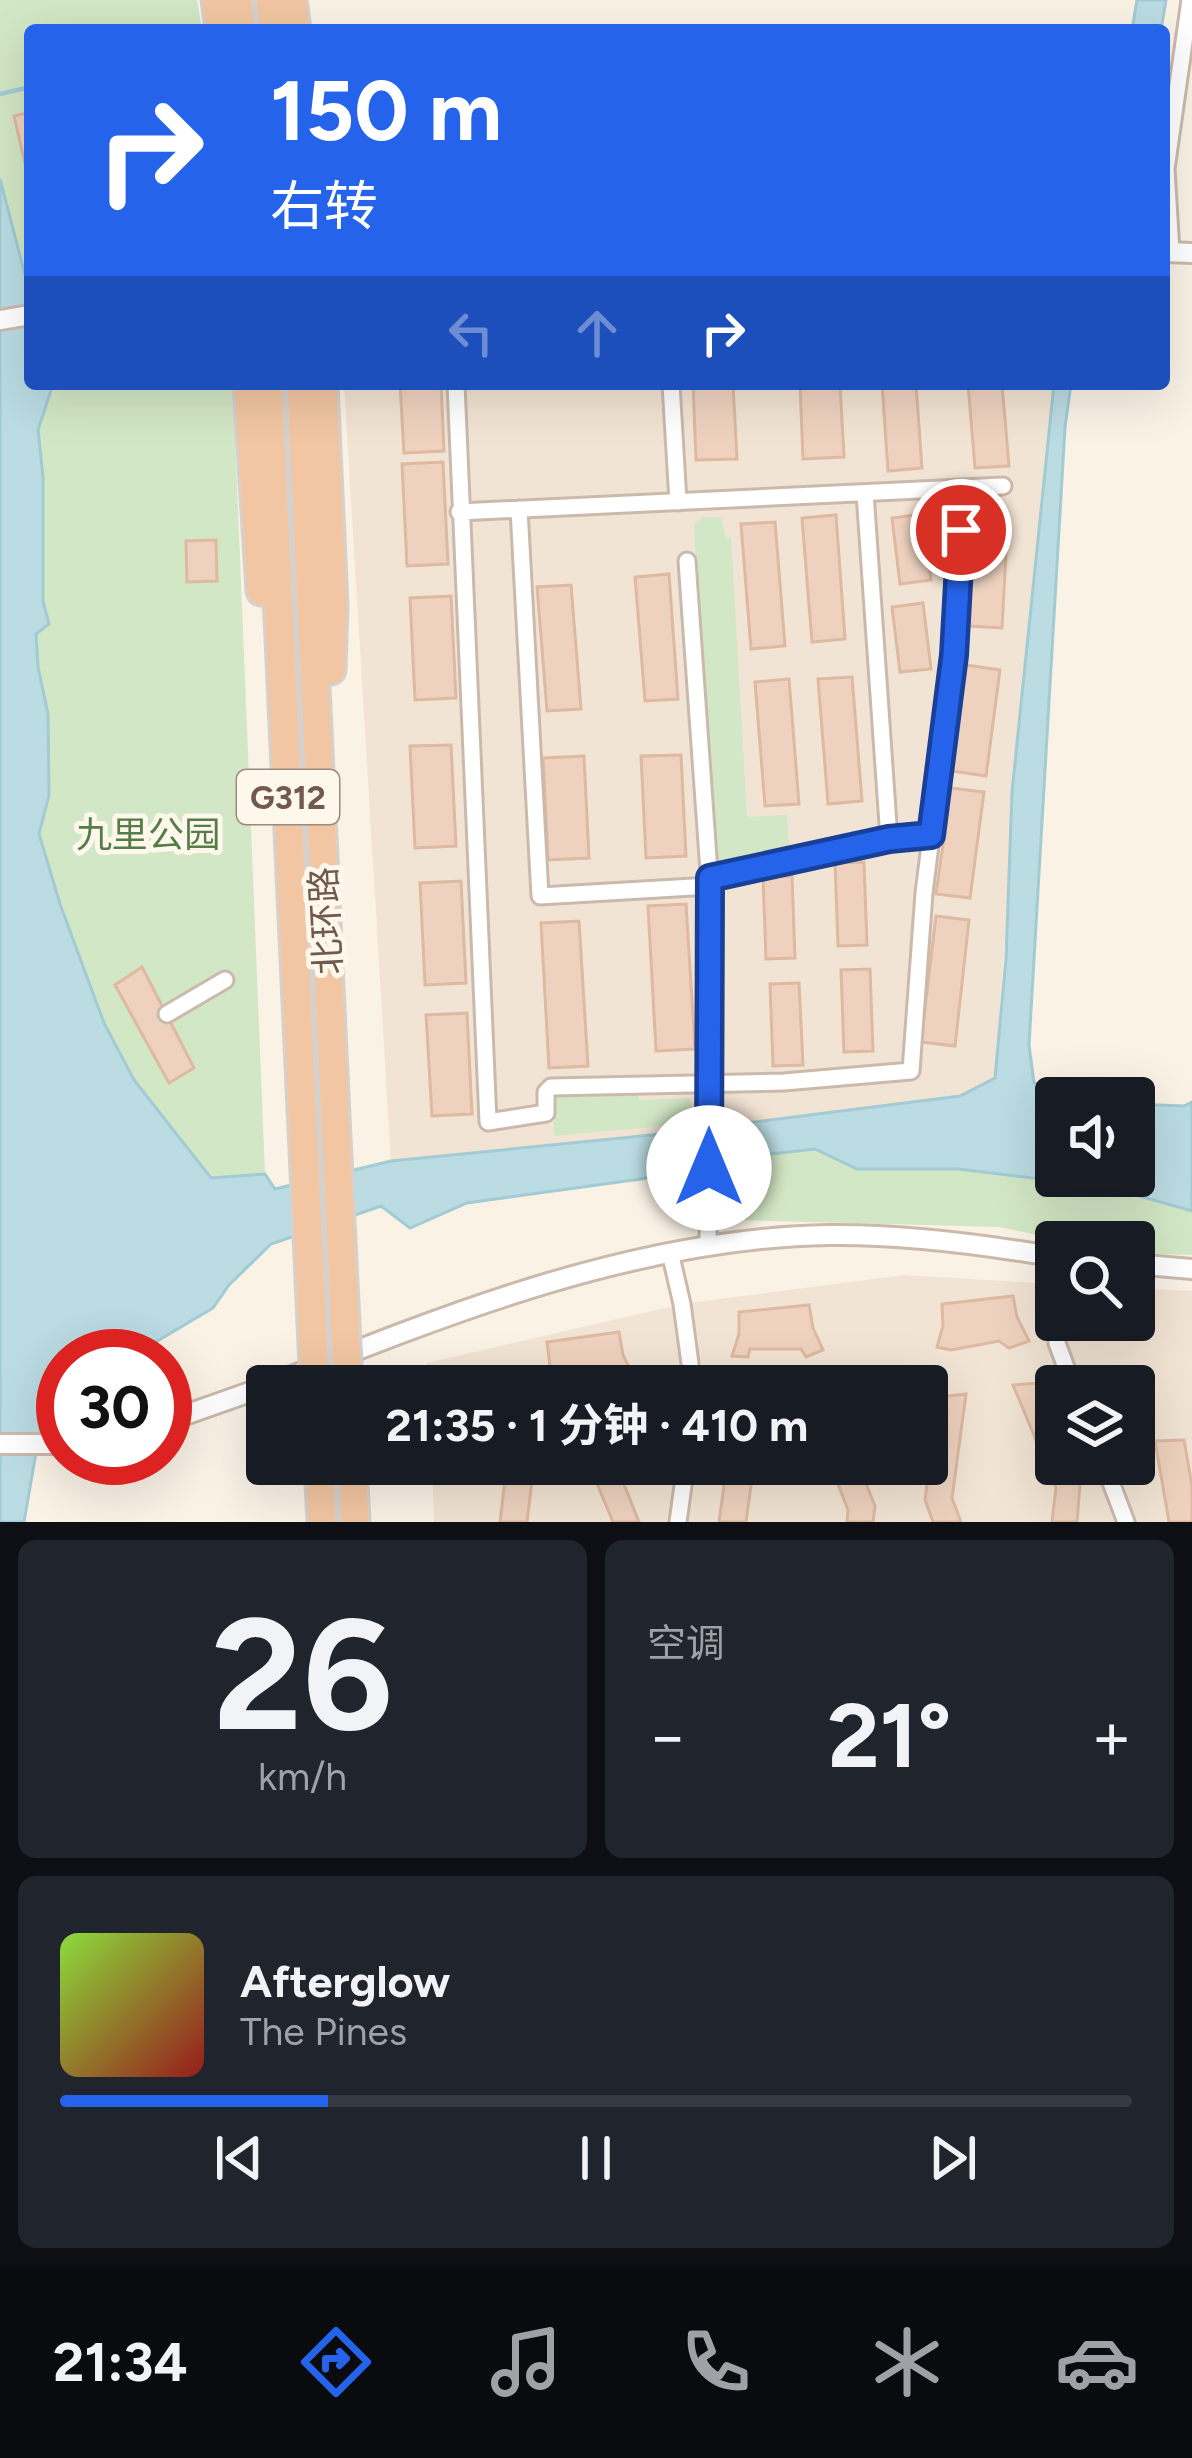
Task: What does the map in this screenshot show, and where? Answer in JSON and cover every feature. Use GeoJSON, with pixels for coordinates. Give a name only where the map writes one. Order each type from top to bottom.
{"type":"FeatureCollection","features":[{"type":"Feature","properties":{"kind":"highway"},"geometry":{"type":"LineString","coordinates":[[248,390],[273,808],[294,923]]}},
{"type":"Feature","properties":{"kind":"highway","name":"北环路"},"geometry":{"type":"LineString","coordinates":[[268,390],[314,1365]]}},
{"type":"Feature","properties":{"kind":"highway","name":"北环路"},"geometry":{"type":"LineString","coordinates":[[301,390],[347,1365]]}},
{"type":"Feature","properties":{"kind":"highway"},"geometry":{"type":"LineString","coordinates":[[323,390],[339,807],[326,907]]}},
{"type":"Feature","properties":{"kind":"highway"},"geometry":{"type":"LineString","coordinates":[[320,1485],[322,1522]]}},
{"type":"Feature","properties":{"kind":"highway"},"geometry":{"type":"LineString","coordinates":[[353,1485],[355,1522]]}},
{"type":"Feature","properties":{"kind":"street"},"geometry":{"type":"LineString","coordinates":[[1170,141],[1190,0]]}},
{"type":"Feature","properties":{"kind":"street"},"geometry":{"type":"LineString","coordinates":[[1170,203],[1176,253]]}},
{"type":"Feature","properties":{"kind":"street"},"geometry":{"type":"LineString","coordinates":[[456,390],[488,1122],[546,1113],[550,1087],[784,1082],[911,1071],[931,835],[954,655],[964,488]]}},
{"type":"Feature","properties":{"kind":"street"},"geometry":{"type":"LineString","coordinates":[[671,390],[678,502]]}},
{"type":"Feature","properties":{"kind":"street"},"geometry":{"type":"LineString","coordinates":[[459,512],[1003,486]]}},
{"type":"Feature","properties":{"kind":"street"},"geometry":{"type":"LineString","coordinates":[[865,493],[889,839]]}},
{"type":"Feature","properties":{"kind":"street"},"geometry":{"type":"LineString","coordinates":[[519,509],[540,896],[710,882],[889,839],[931,835]]}},
{"type":"Feature","properties":{"kind":"street"},"geometry":{"type":"LineString","coordinates":[[687,561],[710,882],[708,1246]]}},
{"type":"Feature","properties":{"kind":"street"},"geometry":{"type":"LineString","coordinates":[[166,1014],[225,980]]}},
{"type":"Feature","properties":{"kind":"street"},"geometry":{"type":"LineString","coordinates":[[319,1365],[451,1312],[670,1252],[708,1246],[828,1235],[972,1242],[1035,1253]]}},
{"type":"Feature","properties":{"kind":"street"},"geometry":{"type":"LineString","coordinates":[[670,1252],[690,1365]]}},
{"type":"Feature","properties":{"kind":"street"},"geometry":{"type":"LineString","coordinates":[[1155,1266],[1192,1269]]}},
{"type":"Feature","properties":{"kind":"street"},"geometry":{"type":"LineString","coordinates":[[192,1412],[246,1393]]}},
{"type":"Feature","properties":{"kind":"street"},"geometry":{"type":"LineString","coordinates":[[0,1444],[36,1445]]}},
{"type":"Feature","properties":{"kind":"street"},"geometry":{"type":"LineString","coordinates":[[678,1522],[683,1485]]}},
{"type":"Feature","properties":{"kind":"street"},"geometry":{"type":"LineString","coordinates":[[1112,1485],[1126,1522]]}},
{"type":"Feature","properties":{"kind":"shaded area"},"geometry":{"type":"Polygon","coordinates":[[[344,390],[1053,390],[1027,633],[995,1078],[960,1096],[652,1135],[391,1161],[344,390]]]}},
{"type":"Feature","properties":{"kind":"shaded area"},"geometry":{"type":"Polygon","coordinates":[[[904,1275],[1035,1283],[1035,1341],[1155,1341],[1155,1289],[1192,1291],[1192,1522],[434,1522],[433,1485],[948,1485],[948,1365],[427,1363],[682,1304],[904,1275]]]}},
{"type":"Feature","properties":{"kind":"green space"},"geometry":{"type":"Polygon","coordinates":[[[0,0],[197,0],[201,24],[24,24],[24,271],[0,179],[0,0]]]}},
{"type":"Feature","properties":{"kind":"green space","name":"九里公园"},"geometry":{"type":"Polygon","coordinates":[[[51,390],[233,390],[265,1174],[211,1179],[134,1080],[104,1023],[60,904],[39,834],[49,795],[48,715],[36,633],[49,624],[43,601],[43,477],[38,430],[51,390]]]}},
{"type":"Feature","properties":{"kind":"green space"},"geometry":{"type":"Polygon","coordinates":[[[702,517],[722,517],[725,538],[731,537],[747,817],[787,815],[789,850],[713,862],[694,525],[702,517]]]}},
{"type":"Feature","properties":{"kind":"green space"},"geometry":{"type":"Polygon","coordinates":[[[637,1090],[639,1100],[690,1098],[692,1123],[554,1136],[553,1095],[637,1090]]]}},
{"type":"Feature","properties":{"kind":"green space"},"geometry":{"type":"Polygon","coordinates":[[[815,1149],[857,1169],[958,1169],[1035,1178],[1035,1197],[1143,1197],[1192,1211],[1192,1255],[1155,1254],[1155,1221],[1035,1221],[1035,1234],[999,1227],[734,1220],[736,1159],[815,1149]]]}},
{"type":"Feature","properties":{"kind":"water"},"geometry":{"type":"Polygon","coordinates":[[[1137,0],[1166,0],[1162,24],[1133,24],[1137,0]]]}},
{"type":"Feature","properties":{"kind":"water"},"geometry":{"type":"Polygon","coordinates":[[[0,179],[24,271],[24,390],[51,390],[38,430],[43,477],[43,601],[49,624],[36,634],[48,714],[49,795],[39,834],[104,1023],[134,1080],[211,1178],[265,1174],[275,1189],[391,1161],[652,1135],[960,1096],[995,1078],[1006,959],[1012,792],[1053,390],[1070,390],[1029,1045],[1035,1083],[1035,1178],[958,1169],[857,1169],[815,1149],[467,1203],[410,1228],[381,1206],[271,1244],[213,1308],[178,1329],[36,1329],[36,1453],[24,1522],[0,1522],[0,179]]]}},
{"type":"Feature","properties":{"kind":"water"},"geometry":{"type":"Polygon","coordinates":[[[1192,1102],[1192,1211],[1143,1197],[1155,1197],[1155,1105],[1192,1102]]]}},
{"type":"Feature","properties":{"kind":"building"},"geometry":{"type":"Polygon","coordinates":[[[24,114],[24,159],[14,116],[24,114]]]}},
{"type":"Feature","properties":{"kind":"building"},"geometry":{"type":"Polygon","coordinates":[[[400,390],[441,390],[444,451],[404,453],[400,390]]]}},
{"type":"Feature","properties":{"kind":"building"},"geometry":{"type":"Polygon","coordinates":[[[693,390],[733,390],[737,459],[696,460],[693,390]]]}},
{"type":"Feature","properties":{"kind":"building"},"geometry":{"type":"Polygon","coordinates":[[[800,390],[840,390],[844,457],[803,459],[800,390]]]}},
{"type":"Feature","properties":{"kind":"building"},"geometry":{"type":"Polygon","coordinates":[[[882,390],[916,390],[922,468],[888,471],[882,390]]]}},
{"type":"Feature","properties":{"kind":"building"},"geometry":{"type":"Polygon","coordinates":[[[968,390],[1003,390],[1009,466],[975,468],[968,390]]]}},
{"type":"Feature","properties":{"kind":"building"},"geometry":{"type":"Polygon","coordinates":[[[443,462],[448,564],[407,566],[402,464],[443,462]]]}},
{"type":"Feature","properties":{"kind":"building"},"geometry":{"type":"Polygon","coordinates":[[[923,514],[931,580],[900,584],[892,518],[923,514]]]}},
{"type":"Feature","properties":{"kind":"building"},"geometry":{"type":"Polygon","coordinates":[[[836,515],[845,639],[812,642],[802,518],[836,515]]]}},
{"type":"Feature","properties":{"kind":"building"},"geometry":{"type":"Polygon","coordinates":[[[974,516],[1008,518],[1002,628],[968,626],[974,516]]]}},
{"type":"Feature","properties":{"kind":"building"},"geometry":{"type":"Polygon","coordinates":[[[775,522],[785,646],[751,649],[741,524],[775,522]]]}},
{"type":"Feature","properties":{"kind":"building"},"geometry":{"type":"Polygon","coordinates":[[[216,540],[217,581],[187,582],[186,541],[216,540]]]}},
{"type":"Feature","properties":{"kind":"building"},"geometry":{"type":"Polygon","coordinates":[[[669,574],[678,699],[645,701],[635,577],[669,574]]]}},
{"type":"Feature","properties":{"kind":"building"},"geometry":{"type":"Polygon","coordinates":[[[571,585],[581,709],[547,711],[537,587],[571,585]]]}},
{"type":"Feature","properties":{"kind":"building"},"geometry":{"type":"Polygon","coordinates":[[[451,596],[456,698],[415,700],[410,598],[451,596]]]}},
{"type":"Feature","properties":{"kind":"building"},"geometry":{"type":"Polygon","coordinates":[[[923,603],[931,669],[900,672],[892,607],[923,603]]]}},
{"type":"Feature","properties":{"kind":"building"},"geometry":{"type":"Polygon","coordinates":[[[966,665],[1000,670],[986,776],[952,771],[966,665]]]}},
{"type":"Feature","properties":{"kind":"building"},"geometry":{"type":"Polygon","coordinates":[[[852,677],[862,801],[828,804],[818,679],[852,677]]]}},
{"type":"Feature","properties":{"kind":"building"},"geometry":{"type":"Polygon","coordinates":[[[789,679],[799,804],[765,806],[755,682],[789,679]]]}},
{"type":"Feature","properties":{"kind":"building"},"geometry":{"type":"Polygon","coordinates":[[[451,745],[456,846],[415,848],[410,746],[451,745]]]}},
{"type":"Feature","properties":{"kind":"building"},"geometry":{"type":"Polygon","coordinates":[[[681,755],[686,856],[646,858],[641,756],[681,755]]]}},
{"type":"Feature","properties":{"kind":"building"},"geometry":{"type":"Polygon","coordinates":[[[584,756],[589,858],[548,860],[543,758],[584,756]]]}},
{"type":"Feature","properties":{"kind":"building"},"geometry":{"type":"Polygon","coordinates":[[[951,788],[984,792],[970,898],[936,894],[951,788]]]}},
{"type":"Feature","properties":{"kind":"building"},"geometry":{"type":"Polygon","coordinates":[[[864,862],[867,945],[838,946],[835,863],[864,862]]]}},
{"type":"Feature","properties":{"kind":"building"},"geometry":{"type":"Polygon","coordinates":[[[792,876],[795,958],[766,959],[763,877],[792,876]]]}},
{"type":"Feature","properties":{"kind":"building"},"geometry":{"type":"Polygon","coordinates":[[[461,881],[466,983],[425,985],[420,883],[461,881]]]}},
{"type":"Feature","properties":{"kind":"building"},"geometry":{"type":"Polygon","coordinates":[[[686,904],[695,1049],[656,1051],[648,906],[686,904]]]}},
{"type":"Feature","properties":{"kind":"building"},"geometry":{"type":"Polygon","coordinates":[[[936,916],[969,920],[955,1046],[921,1042],[936,916]]]}},
{"type":"Feature","properties":{"kind":"building"},"geometry":{"type":"Polygon","coordinates":[[[579,921],[588,1066],[549,1068],[541,923],[579,921]]]}},
{"type":"Feature","properties":{"kind":"building"},"geometry":{"type":"Polygon","coordinates":[[[142,967],[194,1068],[169,1083],[115,985],[142,967]]]}},
{"type":"Feature","properties":{"kind":"building"},"geometry":{"type":"Polygon","coordinates":[[[870,969],[873,1051],[844,1052],[841,970],[870,969]]]}},
{"type":"Feature","properties":{"kind":"building"},"geometry":{"type":"Polygon","coordinates":[[[799,983],[803,1065],[773,1066],[770,984],[799,983]]]}},
{"type":"Feature","properties":{"kind":"building"},"geometry":{"type":"Polygon","coordinates":[[[467,1013],[472,1114],[432,1116],[426,1015],[467,1013]]]}},
{"type":"Feature","properties":{"kind":"building"},"geometry":{"type":"Polygon","coordinates":[[[1013,1296],[1029,1341],[1009,1348],[999,1341],[951,1350],[937,1347],[942,1304],[1013,1296]]]}},
{"type":"Feature","properties":{"kind":"building"},"geometry":{"type":"Polygon","coordinates":[[[809,1305],[823,1350],[806,1357],[801,1349],[750,1349],[748,1357],[732,1356],[739,1312],[809,1305]]]}},
{"type":"Feature","properties":{"kind":"building"},"geometry":{"type":"Polygon","coordinates":[[[619,1332],[628,1365],[550,1365],[547,1342],[619,1332]]]}},
{"type":"Feature","properties":{"kind":"building"},"geometry":{"type":"Polygon","coordinates":[[[1035,1383],[1035,1438],[1013,1385],[1035,1383]]]}},
{"type":"Feature","properties":{"kind":"building"},"geometry":{"type":"Polygon","coordinates":[[[966,1394],[952,1498],[961,1522],[933,1522],[925,1500],[927,1485],[948,1485],[948,1396],[966,1394]]]}},
{"type":"Feature","properties":{"kind":"building"},"geometry":{"type":"Polygon","coordinates":[[[1184,1440],[1192,1522],[1169,1522],[1155,1441],[1184,1440]]]}},
{"type":"Feature","properties":{"kind":"building"},"geometry":{"type":"Polygon","coordinates":[[[504,1485],[531,1485],[527,1522],[500,1522],[504,1485]]]}},
{"type":"Feature","properties":{"kind":"building"},"geometry":{"type":"Polygon","coordinates":[[[598,1485],[624,1485],[639,1522],[613,1522],[598,1485]]]}},
{"type":"Feature","properties":{"kind":"building"},"geometry":{"type":"Polygon","coordinates":[[[724,1485],[751,1485],[746,1522],[719,1522],[724,1485]]]}},
{"type":"Feature","properties":{"kind":"building"},"geometry":{"type":"Polygon","coordinates":[[[838,1485],[866,1485],[875,1506],[873,1522],[847,1522],[848,1510],[838,1485]]]}},
{"type":"Feature","properties":{"kind":"building"},"geometry":{"type":"Polygon","coordinates":[[[1080,1485],[1077,1522],[1052,1522],[1056,1488],[1080,1485]]]}},
{"type":"Feature","properties":{"kind":"waterway"},"geometry":{"type":"LineString","coordinates":[[0,94],[24,88]]}},
{"type":"Feature","properties":{"kind":"route"},"geometry":{"type":"LineString","coordinates":[[709,1168],[710,878],[889,839],[931,835],[954,655],[961,530]]}}]}
